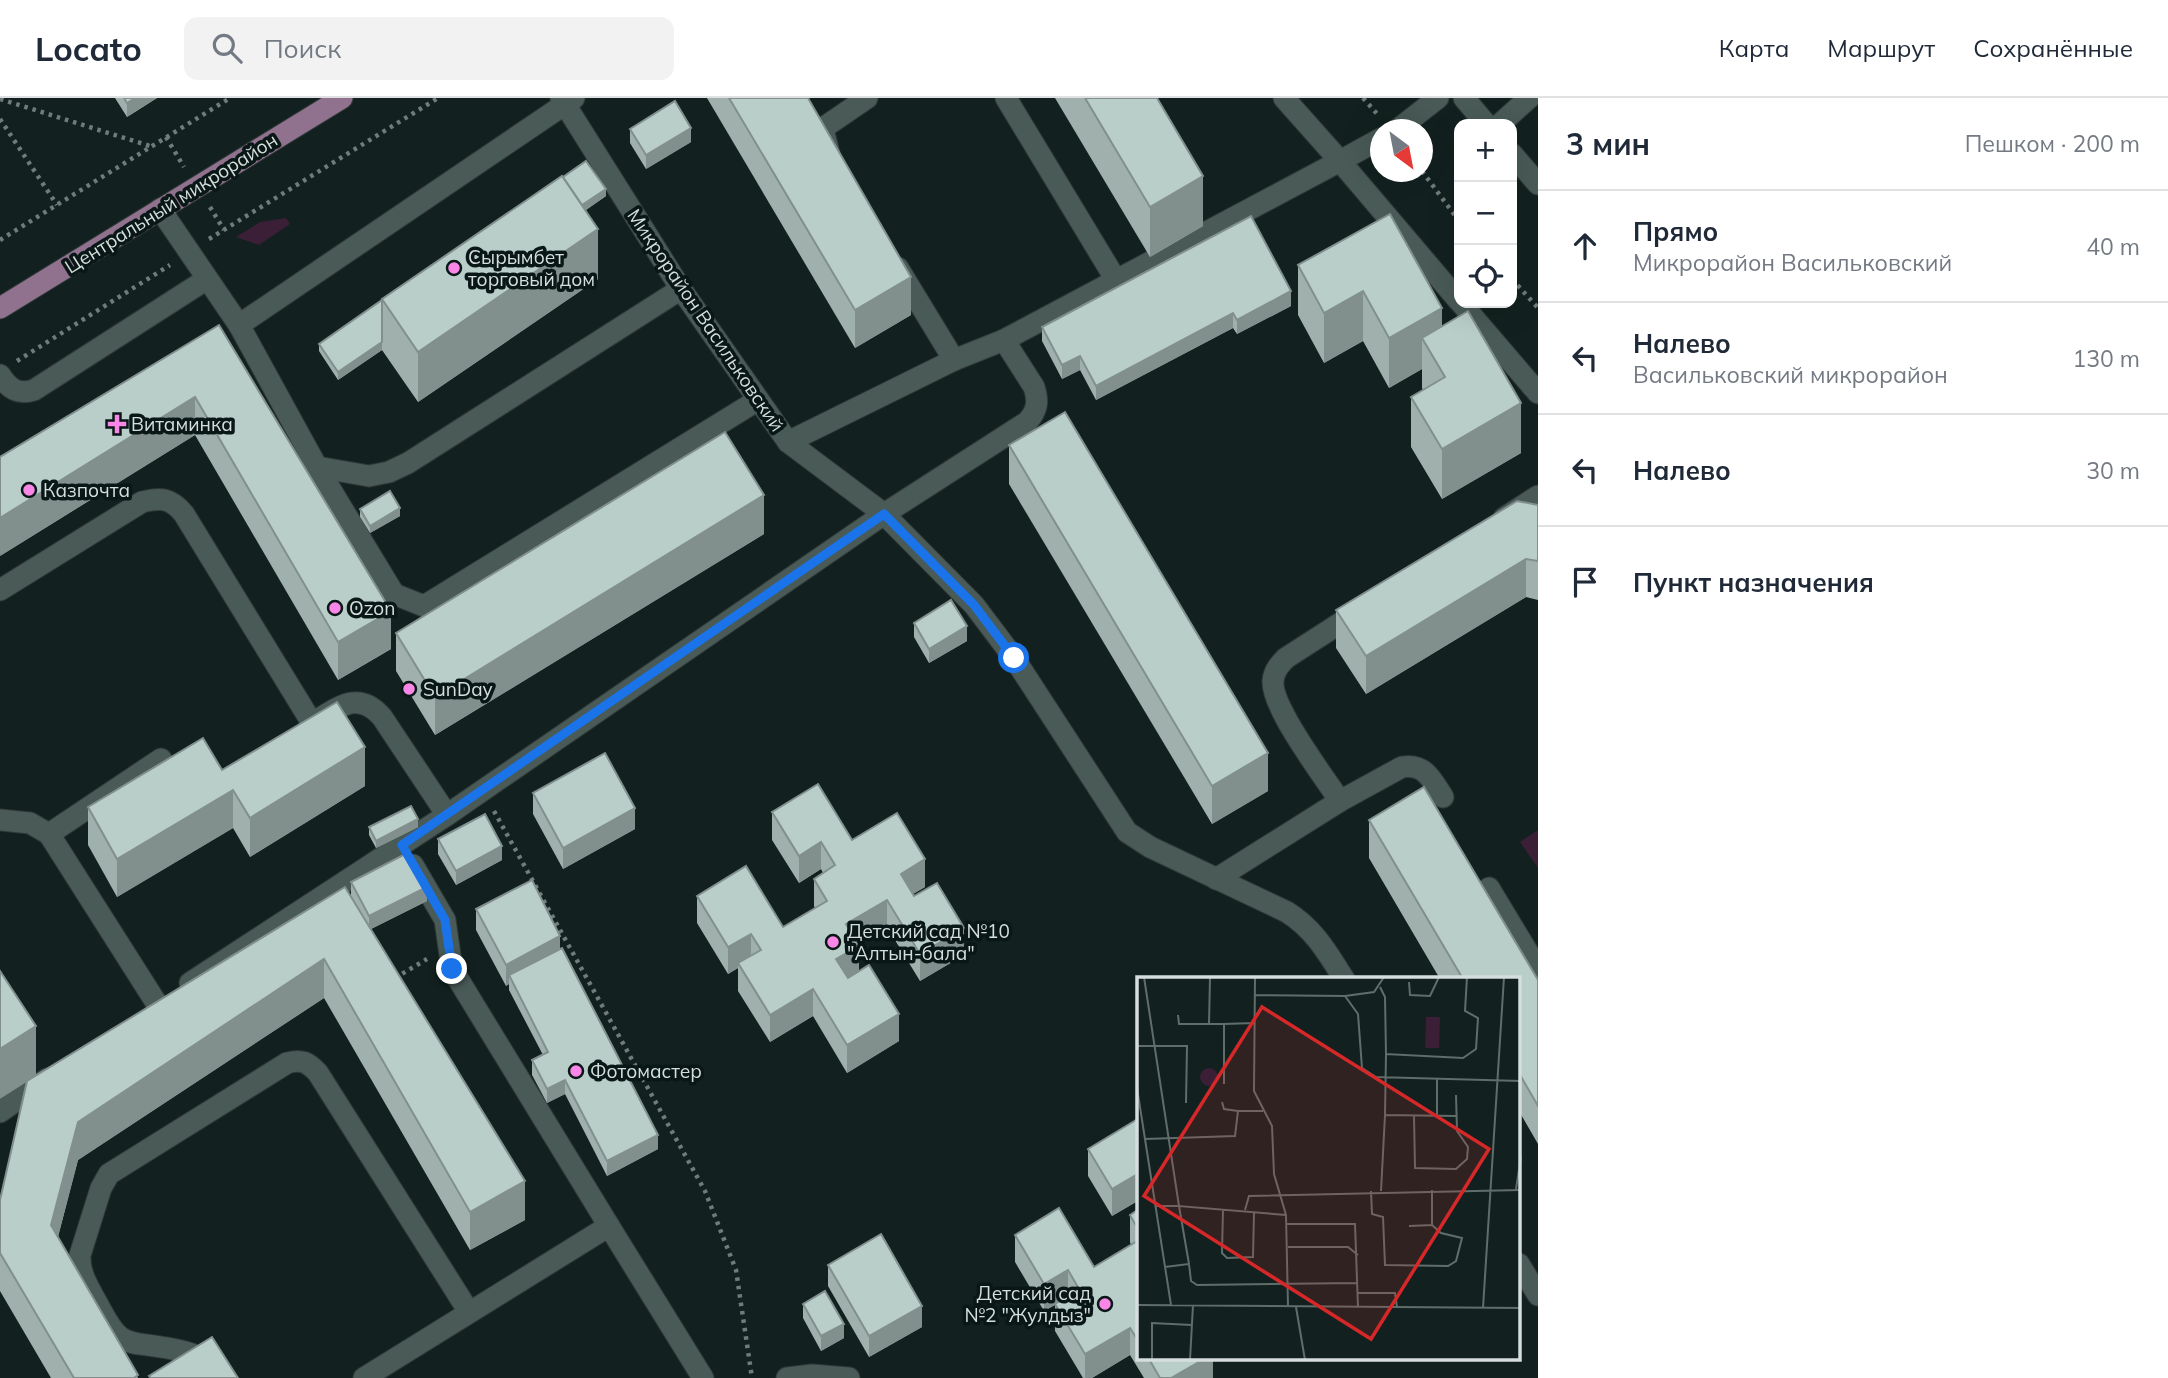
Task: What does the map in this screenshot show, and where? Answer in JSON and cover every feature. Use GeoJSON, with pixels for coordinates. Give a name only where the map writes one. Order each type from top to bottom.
{"type":"FeatureCollection","features":[{"type":"Feature","properties":{"kind":"main road","name":"Центральный микрорайон"},"geometry":{"type":"LineString","coordinates":[[0,308],[342,98]]}},
{"type":"Feature","properties":{"kind":"street"},"geometry":{"type":"LineString","coordinates":[[841,174],[827,150],[824,134],[826,126],[867,98]]}},
{"type":"Feature","properties":{"kind":"street"},"geometry":{"type":"LineString","coordinates":[[1006,98],[1116,280]]}},
{"type":"Feature","properties":{"kind":"street"},"geometry":{"type":"LineString","coordinates":[[1284,98],[1454,295]]}},
{"type":"Feature","properties":{"kind":"street"},"geometry":{"type":"LineString","coordinates":[[1411,119],[1438,98]]}},
{"type":"Feature","properties":{"kind":"street"},"geometry":{"type":"LineString","coordinates":[[1464,98],[1482,119]]}},
{"type":"Feature","properties":{"kind":"street"},"geometry":{"type":"LineString","coordinates":[[1506,119],[1529,98]]}},
{"type":"Feature","properties":{"kind":"street"},"geometry":{"type":"LineString","coordinates":[[239,325],[567,100]]}},
{"type":"Feature","properties":{"kind":"street","name":"Микрорайон Васильковский"},"geometry":{"type":"LineString","coordinates":[[567,100],[681,289],[788,442],[884,514],[974,605],[1014,658],[1127,832],[1150,848],[1300,920],[1322,944],[1343,977]]}},
{"type":"Feature","properties":{"kind":"street"},"geometry":{"type":"LineString","coordinates":[[788,442],[954,360],[1004,340],[1370,145]]}},
{"type":"Feature","properties":{"kind":"street"},"geometry":{"type":"LineString","coordinates":[[1517,160],[1538,184]]}},
{"type":"Feature","properties":{"kind":"street"},"geometry":{"type":"LineString","coordinates":[[160,209],[239,325],[317,467],[394,594],[424,606],[758,400]]}},
{"type":"Feature","properties":{"kind":"street"},"geometry":{"type":"LineString","coordinates":[[890,255],[954,360]]}},
{"type":"Feature","properties":{"kind":"street"},"geometry":{"type":"LineString","coordinates":[[6,370],[9,387],[24,393],[34,390],[208,279]]}},
{"type":"Feature","properties":{"kind":"street"},"geometry":{"type":"LineString","coordinates":[[317,467],[369,476],[389,472],[408,463],[681,289]]}},
{"type":"Feature","properties":{"kind":"street"},"geometry":{"type":"LineString","coordinates":[[1465,308],[1538,393]]}},
{"type":"Feature","properties":{"kind":"street"},"geometry":{"type":"LineString","coordinates":[[135,1019],[447,815],[884,514],[1027,422],[1038,405],[1034,387],[1004,340]]}},
{"type":"Feature","properties":{"kind":"street"},"geometry":{"type":"LineString","coordinates":[[1492,526],[1538,496]]}},
{"type":"Feature","properties":{"kind":"street"},"geometry":{"type":"LineString","coordinates":[[0,590],[142,502],[167,499],[176,504],[184,514],[306,727],[341,706],[363,702],[373,707],[447,815]]}},
{"type":"Feature","properties":{"kind":"street"},"geometry":{"type":"LineString","coordinates":[[1340,801],[1278,705],[1273,679],[1277,667],[1286,658],[1378,599]]}},
{"type":"Feature","properties":{"kind":"street"},"geometry":{"type":"LineString","coordinates":[[48,834],[161,759]]}},
{"type":"Feature","properties":{"kind":"street"},"geometry":{"type":"LineString","coordinates":[[1216,879],[1340,801],[1402,767],[1411,765],[1422,768],[1443,797]]}},
{"type":"Feature","properties":{"kind":"street"},"geometry":{"type":"LineString","coordinates":[[0,820],[30,823],[48,834],[157,1004]]}},
{"type":"Feature","properties":{"kind":"street"},"geometry":{"type":"LineString","coordinates":[[402,845],[445,920],[452,969],[703,1378]]}},
{"type":"Feature","properties":{"kind":"street"},"geometry":{"type":"LineString","coordinates":[[1489,888],[1538,969]]}},
{"type":"Feature","properties":{"kind":"street"},"geometry":{"type":"LineString","coordinates":[[225,1378],[206,1359],[196,1355],[134,1343],[119,1337],[86,1283],[80,1255],[108,1174],[287,1063],[296,1060],[305,1061],[317,1073],[469,1312]]}},
{"type":"Feature","properties":{"kind":"street"},"geometry":{"type":"LineString","coordinates":[[0,1112],[67,1066]]}},
{"type":"Feature","properties":{"kind":"street"},"geometry":{"type":"LineString","coordinates":[[364,1378],[610,1226]]}},
{"type":"Feature","properties":{"kind":"street"},"geometry":{"type":"LineString","coordinates":[[787,1378],[812,1375],[849,1378]]}},
{"type":"Feature","properties":{"kind":"path"},"geometry":{"type":"LineString","coordinates":[[0,240],[230,98]]}},
{"type":"Feature","properties":{"kind":"path"},"geometry":{"type":"LineString","coordinates":[[6,370],[438,98]]}},
{"type":"Feature","properties":{"kind":"path"},"geometry":{"type":"LineString","coordinates":[[0,99],[151,147]]}},
{"type":"Feature","properties":{"kind":"path"},"geometry":{"type":"LineString","coordinates":[[0,119],[57,205]]}},
{"type":"Feature","properties":{"kind":"path"},"geometry":{"type":"LineString","coordinates":[[1430,182],[1454,214]]}},
{"type":"Feature","properties":{"kind":"path"},"geometry":{"type":"LineString","coordinates":[[1517,285],[1538,308]]}},
{"type":"Feature","properties":{"kind":"path"},"geometry":{"type":"LineString","coordinates":[[482,790],[705,1191],[736,1270],[752,1378]]}},
{"type":"Feature","properties":{"kind":"path"},"geometry":{"type":"LineString","coordinates":[[388,972],[395,978],[449,947]]}},
{"type":"Feature","properties":{"kind":"shaded area"},"geometry":{"type":"Polygon","coordinates":[[[286,218],[290,224],[259,245],[236,237],[260,222],[286,218]]]}},
{"type":"Feature","properties":{"kind":"shaded area"},"geometry":{"type":"Polygon","coordinates":[[[1538,830],[1538,868],[1520,842],[1538,830]]]}},
{"type":"Feature","properties":{"kind":"building"},"geometry":{"type":"Polygon","coordinates":[[[729,98],[808,98],[911,277],[855,310],[729,98]]]}},
{"type":"Feature","properties":{"kind":"building"},"geometry":{"type":"Polygon","coordinates":[[[1085,98],[1157,98],[1203,176],[1150,207],[1085,98]]]}},
{"type":"Feature","properties":{"kind":"building"},"geometry":{"type":"Polygon","coordinates":[[[675,101],[691,128],[646,155],[630,129],[675,101]]]}},
{"type":"Feature","properties":{"kind":"building"},"geometry":{"type":"Polygon","coordinates":[[[586,161],[606,189],[582,205],[563,177],[586,161]]]}},
{"type":"Feature","properties":{"kind":"building"},"geometry":{"type":"Polygon","coordinates":[[[562,176],[598,229],[418,352],[382,299],[562,176]]]}},
{"type":"Feature","properties":{"kind":"building"},"geometry":{"type":"Polygon","coordinates":[[[1390,214],[1442,308],[1389,338],[1363,291],[1324,313],[1298,265],[1390,214]]]}},
{"type":"Feature","properties":{"kind":"building"},"geometry":{"type":"Polygon","coordinates":[[[1251,216],[1291,291],[1237,320],[1233,313],[1096,386],[1080,356],[1062,365],[1042,327],[1251,216]]]}},
{"type":"Feature","properties":{"kind":"building"},"geometry":{"type":"Polygon","coordinates":[[[382,300],[382,342],[338,372],[319,344],[382,300]]]}},
{"type":"Feature","properties":{"kind":"building"},"geometry":{"type":"Polygon","coordinates":[[[1468,311],[1521,403],[1442,449],[1411,397],[1445,377],[1422,338],[1468,311]]]}},
{"type":"Feature","properties":{"kind":"building"},"geometry":{"type":"Polygon","coordinates":[[[219,325],[391,611],[338,642],[195,397],[0,518],[0,457],[219,325]]]}},
{"type":"Feature","properties":{"kind":"building"},"geometry":{"type":"Polygon","coordinates":[[[1065,412],[1268,753],[1212,786],[1009,445],[1065,412]]]}},
{"type":"Feature","properties":{"kind":"building"},"geometry":{"type":"Polygon","coordinates":[[[725,432],[764,495],[435,697],[396,633],[725,432]]]}},
{"type":"Feature","properties":{"kind":"building"},"geometry":{"type":"Polygon","coordinates":[[[390,491],[400,508],[370,526],[360,509],[390,491]]]}},
{"type":"Feature","properties":{"kind":"building"},"geometry":{"type":"Polygon","coordinates":[[[1517,501],[1538,505],[1538,561],[1526,559],[1366,656],[1336,610],[1517,501]]]}},
{"type":"Feature","properties":{"kind":"building"},"geometry":{"type":"Polygon","coordinates":[[[951,600],[967,626],[929,649],[914,623],[951,600]]]}},
{"type":"Feature","properties":{"kind":"building"},"geometry":{"type":"Polygon","coordinates":[[[337,702],[365,747],[250,818],[233,790],[117,859],[88,807],[203,738],[222,770],[337,702]]]}},
{"type":"Feature","properties":{"kind":"building"},"geometry":{"type":"Polygon","coordinates":[[[605,753],[635,808],[563,848],[533,793],[605,753]]]}},
{"type":"Feature","properties":{"kind":"building"},"geometry":{"type":"Polygon","coordinates":[[[818,784],[852,840],[897,813],[925,859],[901,874],[914,896],[937,883],[964,928],[920,954],[887,900],[846,924],[859,946],[836,959],[848,978],[869,965],[899,1014],[847,1045],[813,989],[770,1015],[738,963],[761,950],[751,934],[728,947],[697,896],[746,866],[783,927],[827,901],[814,879],[835,865],[821,842],[799,856],[772,812],[818,784]]]}},
{"type":"Feature","properties":{"kind":"building"},"geometry":{"type":"Polygon","coordinates":[[[1424,787],[1538,980],[1538,1106],[1520,1075],[1520,977],[1462,977],[1369,820],[1424,787]]]}},
{"type":"Feature","properties":{"kind":"building"},"geometry":{"type":"Polygon","coordinates":[[[411,806],[418,819],[376,841],[369,827],[411,806]]]}},
{"type":"Feature","properties":{"kind":"building"},"geometry":{"type":"Polygon","coordinates":[[[485,814],[502,846],[456,871],[438,839],[485,814]]]}},
{"type":"Feature","properties":{"kind":"building"},"geometry":{"type":"Polygon","coordinates":[[[409,852],[427,887],[369,916],[351,882],[409,852]]]}},
{"type":"Feature","properties":{"kind":"building"},"geometry":{"type":"Polygon","coordinates":[[[532,880],[560,936],[506,965],[476,909],[532,880]]]}},
{"type":"Feature","properties":{"kind":"building"},"geometry":{"type":"Polygon","coordinates":[[[345,887],[525,1181],[470,1212],[324,959],[78,1122],[51,1225],[138,1375],[134,1378],[74,1378],[0,1253],[0,1200],[27,1081],[345,887]]]}},
{"type":"Feature","properties":{"kind":"building"},"geometry":{"type":"Polygon","coordinates":[[[562,948],[658,1135],[607,1161],[565,1080],[547,1089],[532,1060],[548,1052],[509,975],[562,948]]]}},
{"type":"Feature","properties":{"kind":"building"},"geometry":{"type":"Polygon","coordinates":[[[0,971],[36,1026],[0,1049],[0,971]]]}},
{"type":"Feature","properties":{"kind":"building"},"geometry":{"type":"Polygon","coordinates":[[[1136,1120],[1137,1176],[1112,1189],[1088,1149],[1136,1120]]]}},
{"type":"Feature","properties":{"kind":"building"},"geometry":{"type":"Polygon","coordinates":[[[1059,1208],[1094,1267],[1137,1241],[1137,1339],[1130,1328],[1085,1354],[1055,1304],[1079,1289],[1068,1270],[1044,1284],[1015,1235],[1059,1208]]]}},
{"type":"Feature","properties":{"kind":"building"},"geometry":{"type":"Polygon","coordinates":[[[1137,1210],[1137,1227],[1130,1215],[1137,1210]]]}},
{"type":"Feature","properties":{"kind":"building"},"geometry":{"type":"Polygon","coordinates":[[[881,1234],[922,1306],[869,1336],[828,1265],[881,1234]]]}},
{"type":"Feature","properties":{"kind":"building"},"geometry":{"type":"Polygon","coordinates":[[[825,1291],[844,1324],[821,1336],[803,1304],[825,1291]]]}},
{"type":"Feature","properties":{"kind":"building"},"geometry":{"type":"Polygon","coordinates":[[[212,1337],[238,1378],[149,1376],[212,1337]]]}},
{"type":"Feature","properties":{"kind":"building"},"geometry":{"type":"Polygon","coordinates":[[[1150,1360],[1202,1360],[1171,1378],[1160,1378],[1150,1360]]]}},
{"type":"Feature","properties":{"kind":"place","name":"Сырымбет торговый дом"},"geometry":{"type":"Point","coordinates":[454,268]}},
{"type":"Feature","properties":{"kind":"place","name":"Витаминка"},"geometry":{"type":"Point","coordinates":[117,424]}},
{"type":"Feature","properties":{"kind":"place","name":"Казпочта"},"geometry":{"type":"Point","coordinates":[29,490]}},
{"type":"Feature","properties":{"kind":"place","name":"Ozon"},"geometry":{"type":"Point","coordinates":[335,608]}},
{"type":"Feature","properties":{"kind":"place","name":"SunDay"},"geometry":{"type":"Point","coordinates":[409,689]}},
{"type":"Feature","properties":{"kind":"place","name":"Детский сад №10 \"Алтын-бала\""},"geometry":{"type":"Point","coordinates":[833,942]}},
{"type":"Feature","properties":{"kind":"place","name":"Фотомастер"},"geometry":{"type":"Point","coordinates":[576,1071]}},
{"type":"Feature","properties":{"kind":"place","name":"Детский сад №2 \"Жулдыз\""},"geometry":{"type":"Point","coordinates":[1105,1304]}},
{"type":"Feature","properties":{"kind":"route"},"geometry":{"type":"LineString","coordinates":[[452,969],[445,920],[402,845],[884,514],[974,605],[1014,658]]}}]}
